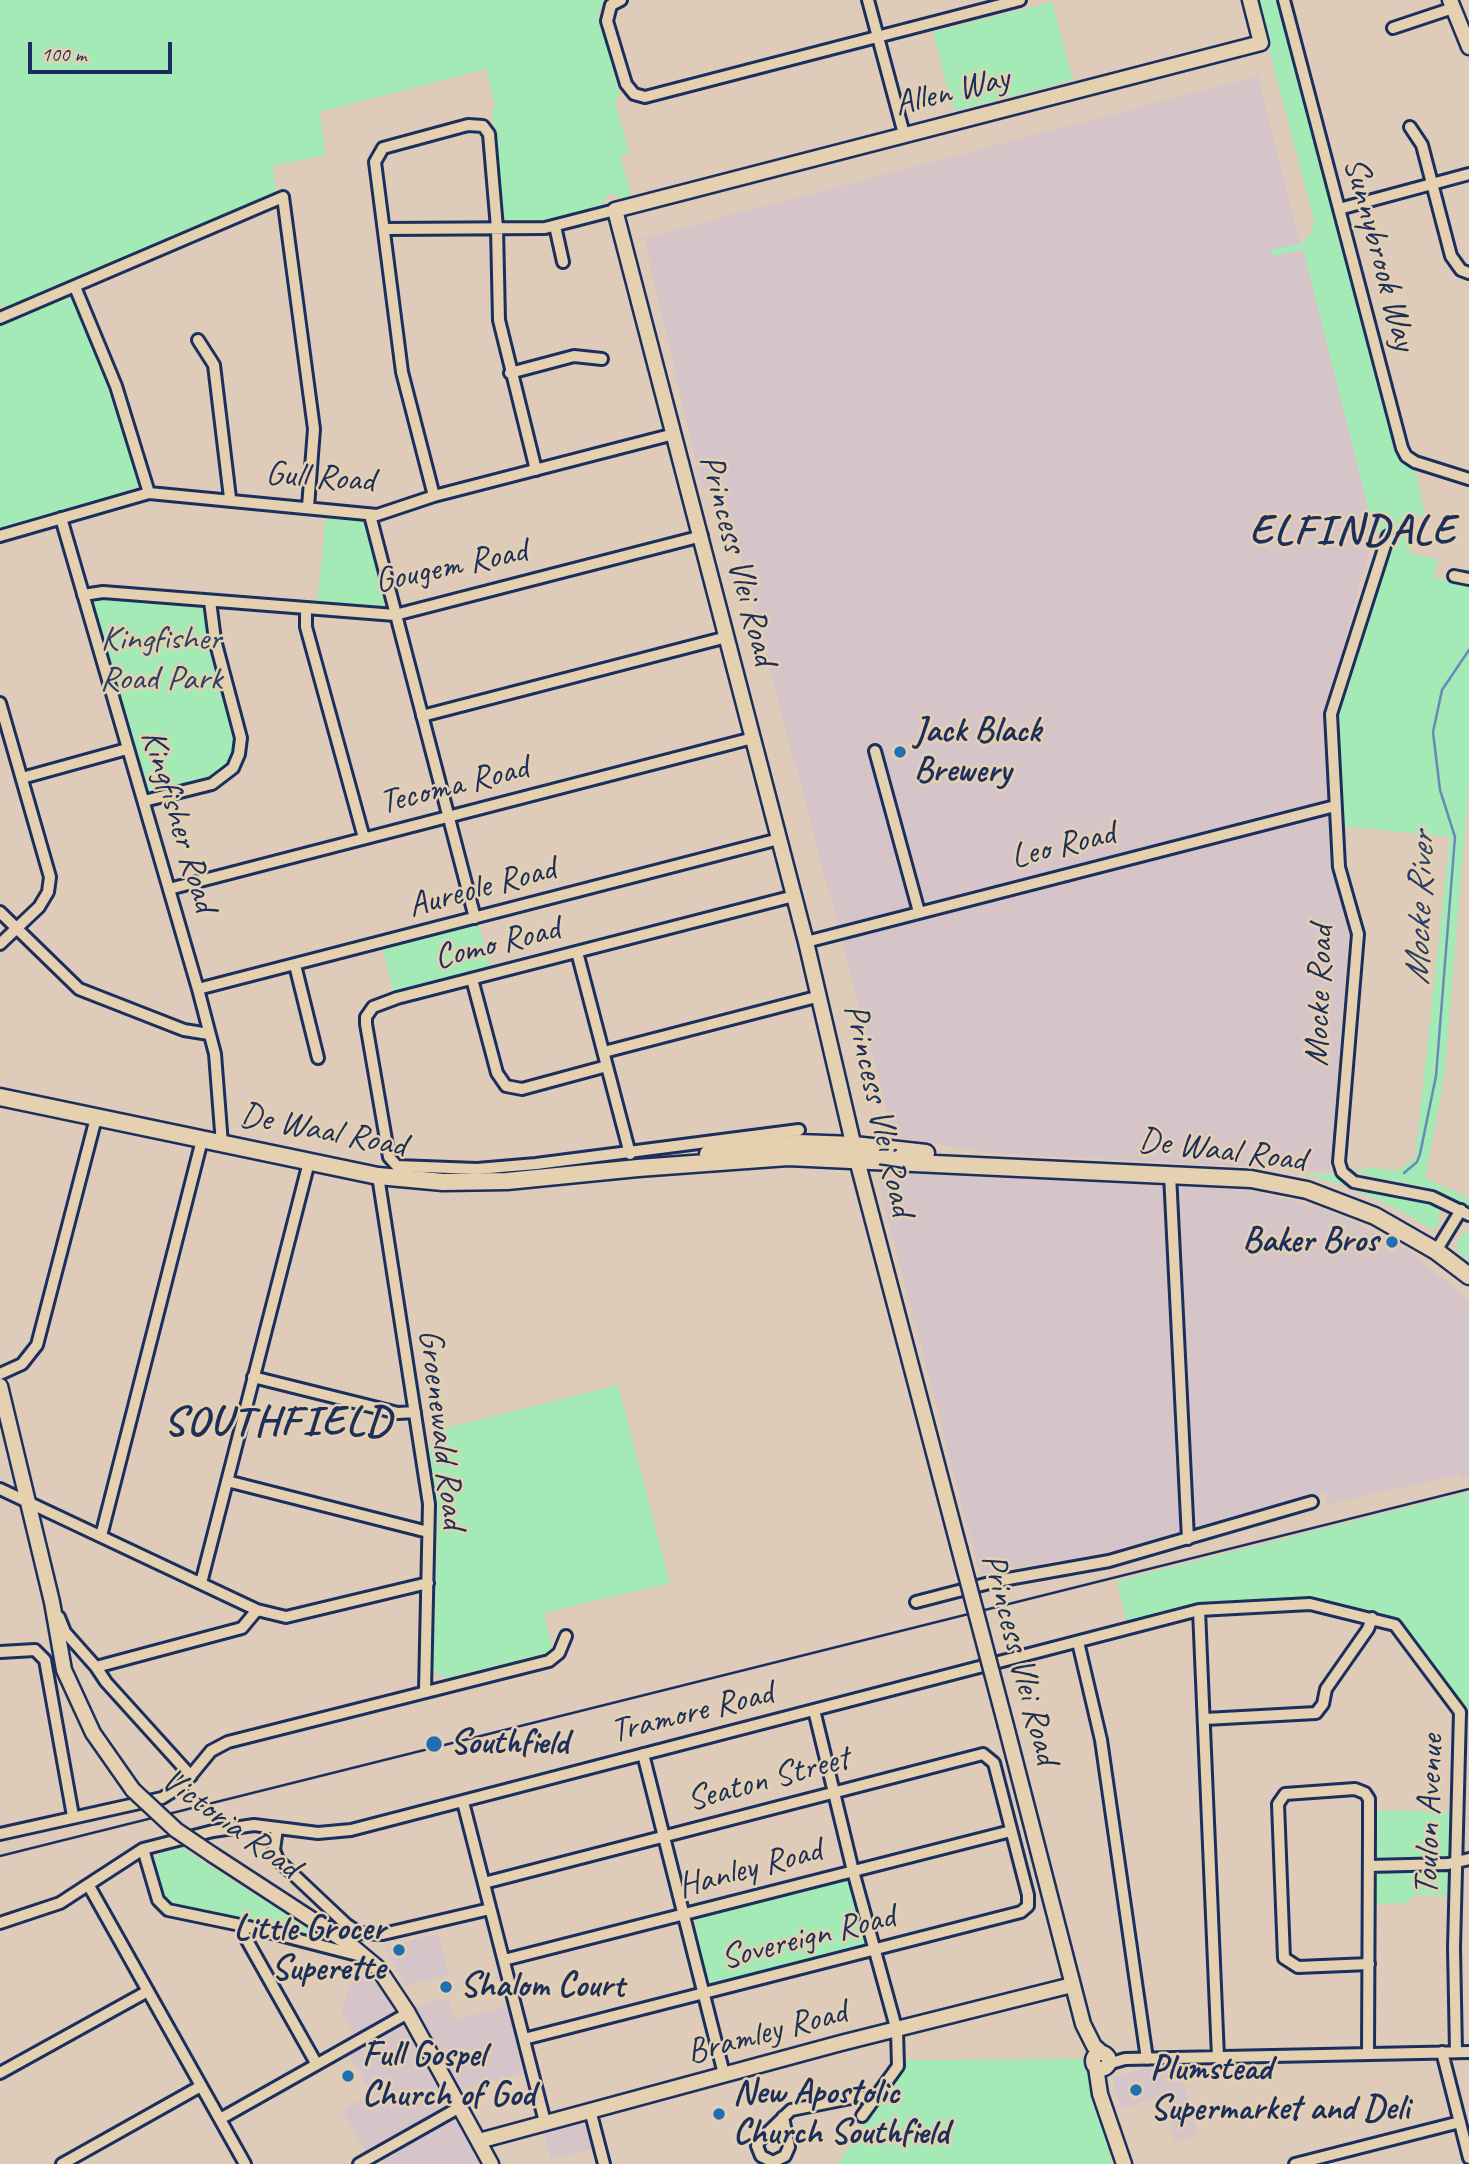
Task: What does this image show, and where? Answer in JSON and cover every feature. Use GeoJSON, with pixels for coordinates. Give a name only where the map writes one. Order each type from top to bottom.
{"type":"FeatureCollection","features":[{"type":"Feature","properties":{"kind":"main road","name":"De Waal Road"},"geometry":{"type":"LineString","coordinates":[[0,1097],[378,1176],[474,1183],[634,1161],[788,1157],[855,1152],[1029,1167],[1251,1179],[1307,1190],[1375,1216],[1436,1251],[1468,1275]]}},
{"type":"Feature","properties":{"kind":"street"},"geometry":{"type":"LineString","coordinates":[[621,0],[608,9],[607,21],[626,84],[639,97],[1020,0]]}},
{"type":"Feature","properties":{"kind":"street"},"geometry":{"type":"LineString","coordinates":[[868,0],[904,134]]}},
{"type":"Feature","properties":{"kind":"street","name":"Allen Way"},"geometry":{"type":"LineString","coordinates":[[615,210],[1261,43],[1250,0]]}},
{"type":"Feature","properties":{"kind":"street","name":"Sunnybrook Way"},"geometry":{"type":"LineString","coordinates":[[1284,0],[1402,448],[1406,456],[1415,462],[1469,479]]}},
{"type":"Feature","properties":{"kind":"street"},"geometry":{"type":"LineString","coordinates":[[1393,28],[1451,4],[1469,47]]}},
{"type":"Feature","properties":{"kind":"street"},"geometry":{"type":"LineString","coordinates":[[434,496],[402,373],[375,162],[377,154],[383,148],[468,125],[483,126],[489,134],[497,228],[499,320],[536,470]]}},
{"type":"Feature","properties":{"kind":"street"},"geometry":{"type":"LineString","coordinates":[[1410,127],[1422,145],[1451,256],[1461,270],[1469,273]]}},
{"type":"Feature","properties":{"kind":"street"},"geometry":{"type":"LineString","coordinates":[[1339,209],[1469,174]]}},
{"type":"Feature","properties":{"kind":"street"},"geometry":{"type":"LineString","coordinates":[[0,318],[283,197],[314,429],[308,507]]}},
{"type":"Feature","properties":{"kind":"street"},"geometry":{"type":"LineString","coordinates":[[385,229],[555,226],[615,210]]}},
{"type":"Feature","properties":{"kind":"street","name":"Princess Vlei Road"},"geometry":{"type":"LineString","coordinates":[[615,210],[702,536],[820,996],[855,1152],[1072,1985],[1083,2024],[1102,2061],[1100,2094],[1109,2112],[1124,2164]]}},
{"type":"Feature","properties":{"kind":"street"},"geometry":{"type":"LineString","coordinates":[[555,226],[563,262]]}},
{"type":"Feature","properties":{"kind":"street"},"geometry":{"type":"LineString","coordinates":[[75,287],[117,386],[149,493]]}},
{"type":"Feature","properties":{"kind":"street"},"geometry":{"type":"LineString","coordinates":[[198,340],[214,365],[230,498]]}},
{"type":"Feature","properties":{"kind":"street"},"geometry":{"type":"LineString","coordinates":[[510,373],[574,356],[602,359]]}},
{"type":"Feature","properties":{"kind":"street","name":"Gull Road"},"geometry":{"type":"LineString","coordinates":[[0,536],[149,493],[230,498],[370,515],[674,434]]}},
{"type":"Feature","properties":{"kind":"street"},"geometry":{"type":"LineString","coordinates":[[370,515],[475,918]]}},
{"type":"Feature","properties":{"kind":"street","name":"Kingfisher Road"},"geometry":{"type":"LineString","coordinates":[[61,518],[215,1054],[222,1144]]}},
{"type":"Feature","properties":{"kind":"street","name":"Gougem Road"},"geometry":{"type":"LineString","coordinates":[[83,595],[103,592],[395,615],[702,536]]}},
{"type":"Feature","properties":{"kind":"street","name":"Mocke Road"},"geometry":{"type":"LineString","coordinates":[[1388,536],[1333,704],[1339,867],[1358,934],[1339,1167],[1354,1182],[1432,1197],[1465,1213],[1436,1251]]}},
{"type":"Feature","properties":{"kind":"street"},"geometry":{"type":"LineString","coordinates":[[1454,576],[1469,579]]}},
{"type":"Feature","properties":{"kind":"street"},"geometry":{"type":"LineString","coordinates":[[144,801],[212,784],[233,768],[239,754],[241,738],[215,640],[210,601]]}},
{"type":"Feature","properties":{"kind":"street"},"geometry":{"type":"LineString","coordinates":[[306,609],[306,627],[364,838]]}},
{"type":"Feature","properties":{"kind":"street"},"geometry":{"type":"LineString","coordinates":[[422,716],[727,637]]}},
{"type":"Feature","properties":{"kind":"street"},"geometry":{"type":"LineString","coordinates":[[0,704],[50,877],[48,892],[39,907],[0,944]]}},
{"type":"Feature","properties":{"kind":"street","name":"Tecoma Road"},"geometry":{"type":"LineString","coordinates":[[169,889],[753,738]]}},
{"type":"Feature","properties":{"kind":"street"},"geometry":{"type":"LineString","coordinates":[[22,778],[127,749]]}},
{"type":"Feature","properties":{"kind":"street"},"geometry":{"type":"LineString","coordinates":[[875,751],[919,912]]}},
{"type":"Feature","properties":{"kind":"street","name":"Leo Road"},"geometry":{"type":"LineString","coordinates":[[806,942],[1335,806]]}},
{"type":"Feature","properties":{"kind":"street","name":"Aureole Road"},"geometry":{"type":"LineString","coordinates":[[198,989],[779,839]]}},
{"type":"Feature","properties":{"kind":"street","name":"Como Road"},"geometry":{"type":"LineString","coordinates":[[634,1161],[477,1170],[420,1169],[393,1165],[387,1146],[366,1017],[379,1004],[794,896]]}},
{"type":"Feature","properties":{"kind":"street"},"geometry":{"type":"LineString","coordinates":[[0,912],[79,989],[184,1031],[209,1034]]}},
{"type":"Feature","properties":{"kind":"street"},"geometry":{"type":"LineString","coordinates":[[578,952],[634,1161],[799,1130]]}},
{"type":"Feature","properties":{"kind":"street"},"geometry":{"type":"LineString","coordinates":[[295,965],[318,1058]]}},
{"type":"Feature","properties":{"kind":"street"},"geometry":{"type":"LineString","coordinates":[[472,979],[497,1073],[506,1086],[522,1089],[607,1066]]}},
{"type":"Feature","properties":{"kind":"street"},"geometry":{"type":"LineString","coordinates":[[604,1052],[820,996]]}},
{"type":"Feature","properties":{"kind":"street"},"geometry":{"type":"LineString","coordinates":[[0,1374],[22,1364],[37,1345],[96,1118]]}},
{"type":"Feature","properties":{"kind":"street"},"geometry":{"type":"LineString","coordinates":[[102,1536],[202,1140]]}},
{"type":"Feature","properties":{"kind":"street"},"geometry":{"type":"LineString","coordinates":[[201,1583],[309,1162]]}},
{"type":"Feature","properties":{"kind":"street"},"geometry":{"type":"LineString","coordinates":[[1170,1174],[1188,1539]]}},
{"type":"Feature","properties":{"kind":"street","name":"Groenewald Road"},"geometry":{"type":"LineString","coordinates":[[378,1176],[429,1504],[425,1691]]}},
{"type":"Feature","properties":{"kind":"street"},"geometry":{"type":"LineString","coordinates":[[253,1377],[390,1412],[415,1412]]}},
{"type":"Feature","properties":{"kind":"street","name":"Victoria Road"},"geometry":{"type":"LineString","coordinates":[[0,1386],[52,1602],[62,1661],[80,1709],[102,1749],[133,1790],[176,1830],[367,1958],[387,1979],[491,2164]]}},
{"type":"Feature","properties":{"kind":"street"},"geometry":{"type":"LineString","coordinates":[[227,1481],[428,1532]]}},
{"type":"Feature","properties":{"kind":"street"},"geometry":{"type":"LineString","coordinates":[[0,1489],[272,1616],[286,1617],[428,1583]]}},
{"type":"Feature","properties":{"kind":"street"},"geometry":{"type":"LineString","coordinates":[[916,1602],[997,1581],[1109,1561],[1312,1502]]}},
{"type":"Feature","properties":{"kind":"street","name":"Victoria Road"},"geometry":{"type":"LineString","coordinates":[[52,1602],[65,1632],[114,1692],[191,1776]]}},
{"type":"Feature","properties":{"kind":"street","name":"Tramore Road"},"geometry":{"type":"LineString","coordinates":[[0,1923],[50,1908],[89,1886],[143,1849],[234,1826],[318,1833],[342,1831],[463,1802],[1199,1610],[1310,1604],[1372,1618]]}},
{"type":"Feature","properties":{"kind":"street"},"geometry":{"type":"LineString","coordinates":[[96,1667],[242,1628],[257,1610]]}},
{"type":"Feature","properties":{"kind":"street"},"geometry":{"type":"LineString","coordinates":[[1199,1610],[1218,2057]]}},
{"type":"Feature","properties":{"kind":"street"},"geometry":{"type":"LineString","coordinates":[[1205,1719],[1316,1713],[1322,1707],[1326,1689],[1372,1618]]}},
{"type":"Feature","properties":{"kind":"street","name":"Toulon Avenue"},"geometry":{"type":"LineString","coordinates":[[1372,1618],[1398,1628],[1460,1712],[1456,1862],[1456,2052]]}},
{"type":"Feature","properties":{"kind":"street"},"geometry":{"type":"LineString","coordinates":[[0,1834],[162,1798],[176,1791],[204,1757],[228,1742],[549,1661],[559,1653],[566,1636]]}},
{"type":"Feature","properties":{"kind":"street"},"geometry":{"type":"LineString","coordinates":[[1077,1642],[1101,1740],[1147,2059]]}},
{"type":"Feature","properties":{"kind":"street"},"geometry":{"type":"LineString","coordinates":[[0,1652],[27,1649],[40,1652],[48,1667],[73,1816]]}},
{"type":"Feature","properties":{"kind":"street"},"geometry":{"type":"LineString","coordinates":[[814,1710],[853,1871],[897,2031],[899,2063],[862,2116]]}},
{"type":"Feature","properties":{"kind":"street"},"geometry":{"type":"LineString","coordinates":[[643,1754],[724,2074]]}},
{"type":"Feature","properties":{"kind":"street","name":"Seaton Street"},"geometry":{"type":"LineString","coordinates":[[484,1883],[978,1754],[988,1755],[994,1763],[1011,1831]]}},
{"type":"Feature","properties":{"kind":"street"},"geometry":{"type":"LineString","coordinates":[[1368,1964],[1298,1967],[1284,1958],[1278,1804],[1282,1796],[1291,1792],[1355,1789],[1365,1793],[1369,1799],[1368,2054]]}},
{"type":"Feature","properties":{"kind":"street"},"geometry":{"type":"LineString","coordinates":[[463,1802],[545,2122]]}},
{"type":"Feature","properties":{"kind":"street"},"geometry":{"type":"LineString","coordinates":[[277,1828],[274,1850],[278,1860],[346,1926],[359,1933],[383,1934],[490,1909]]}},
{"type":"Feature","properties":{"kind":"street","name":"Hanley Road"},"geometry":{"type":"LineString","coordinates":[[504,1960],[1011,1831]]}},
{"type":"Feature","properties":{"kind":"street","name":"Sovereign Road"},"geometry":{"type":"LineString","coordinates":[[524,2039],[1025,1910],[1028,1895],[1011,1831]]}},
{"type":"Feature","properties":{"kind":"street"},"geometry":{"type":"LineString","coordinates":[[143,1849],[158,1900],[165,1908],[367,1958]]}},
{"type":"Feature","properties":{"kind":"street"},"geometry":{"type":"LineString","coordinates":[[1369,1866],[1469,1859]]}},
{"type":"Feature","properties":{"kind":"street"},"geometry":{"type":"LineString","coordinates":[[89,1886],[245,2164]]}},
{"type":"Feature","properties":{"kind":"street"},"geometry":{"type":"LineString","coordinates":[[245,1926],[244,1935],[316,2063]]}},
{"type":"Feature","properties":{"kind":"street","name":"Bramley Road"},"geometry":{"type":"LineString","coordinates":[[479,2141],[724,2074],[1072,1985]]}},
{"type":"Feature","properties":{"kind":"street"},"geometry":{"type":"LineString","coordinates":[[0,2073],[148,1991]]}},
{"type":"Feature","properties":{"kind":"street"},"geometry":{"type":"LineString","coordinates":[[220,2119],[408,2013]]}},
{"type":"Feature","properties":{"kind":"street"},"geometry":{"type":"LineString","coordinates":[[1442,2052],[1469,2158]]}},
{"type":"Feature","properties":{"kind":"street"},"geometry":{"type":"LineString","coordinates":[[1102,2061],[1469,2052]]}},
{"type":"Feature","properties":{"kind":"street"},"geometry":{"type":"LineString","coordinates":[[62,2164],[201,2086]]}},
{"type":"Feature","properties":{"kind":"street"},"geometry":{"type":"LineString","coordinates":[[783,2118],[793,2109],[856,2097],[876,2097]]}},
{"type":"Feature","properties":{"kind":"street"},"geometry":{"type":"LineString","coordinates":[[359,2164],[460,2107]]}},
{"type":"Feature","properties":{"kind":"street"},"geometry":{"type":"LineString","coordinates":[[590,2110],[604,2164]]}},
{"type":"Feature","properties":{"kind":"street"},"geometry":{"type":"LineString","coordinates":[[1295,2164],[1460,2122]]}},
{"type":"Feature","properties":{"kind":"street"},"geometry":{"type":"LineString","coordinates":[[1347,2151],[1350,2164]]}},
{"type":"Feature","properties":{"kind":"shaded area"},"geometry":{"type":"Polygon","coordinates":[[[1258,76],[1374,531],[1327,707],[1333,873],[1349,926],[1330,1171],[992,1153],[894,1137],[721,484],[702,488],[644,238],[1258,76]]]}},
{"type":"Feature","properties":{"kind":"shaded area"},"geometry":{"type":"Polygon","coordinates":[[[892,1169],[1156,1178],[1187,1185],[1256,1192],[1325,1209],[1404,1246],[1469,1301],[1469,1477],[1461,1479],[1459,1475],[1327,1504],[1326,1493],[1230,1523],[1070,1563],[1059,1560],[980,1574],[878,1181],[892,1169]]]}},
{"type":"Feature","properties":{"kind":"shaded area"},"geometry":{"type":"Polygon","coordinates":[[[438,1934],[448,1975],[405,1986],[385,1947],[438,1934]]]}},
{"type":"Feature","properties":{"kind":"shaded area"},"geometry":{"type":"Polygon","coordinates":[[[360,1957],[406,2009],[448,1998],[455,2020],[515,2004],[532,2070],[453,2093],[492,2164],[385,2164],[378,2152],[369,2157],[342,2111],[371,2094],[345,2047],[358,2040],[341,2011],[360,1957]]]}},
{"type":"Feature","properties":{"kind":"shaded area"},"geometry":{"type":"Polygon","coordinates":[[[1140,2068],[1181,2070],[1198,2135],[1175,2141],[1164,2097],[1121,2108],[1112,2077],[1140,2068]]]}},
{"type":"Feature","properties":{"kind":"shaded area"},"geometry":{"type":"Polygon","coordinates":[[[579,2123],[587,2128],[592,2149],[551,2160],[543,2132],[579,2123]]]}},
{"type":"Feature","properties":{"kind":"green space"},"geometry":{"type":"Polygon","coordinates":[[[0,0],[604,0],[598,12],[620,95],[615,102],[629,152],[620,156],[631,193],[627,202],[614,194],[608,195],[600,209],[544,222],[512,223],[505,220],[501,213],[497,141],[491,110],[496,107],[486,69],[320,112],[325,155],[273,166],[276,190],[270,196],[3,309],[0,301],[0,0]]]}},
{"type":"Feature","properties":{"kind":"green space"},"geometry":{"type":"Polygon","coordinates":[[[1256,0],[1277,0],[1396,454],[1402,463],[1415,468],[1425,515],[1418,515],[1408,526],[1411,554],[1438,559],[1434,577],[1469,585],[1469,784],[1444,1079],[1425,1178],[1469,1199],[1469,1208],[1441,1191],[1352,1172],[1371,1168],[1396,1171],[1415,1159],[1450,837],[1342,826],[1339,706],[1394,535],[1374,531],[1303,249],[1273,256],[1271,250],[1302,243],[1312,232],[1314,220],[1256,0]]]}},
{"type":"Feature","properties":{"kind":"green space"},"geometry":{"type":"Polygon","coordinates":[[[1052,2],[1073,80],[954,111],[933,32],[1052,2]]]}},
{"type":"Feature","properties":{"kind":"green space"},"geometry":{"type":"Polygon","coordinates":[[[61,297],[71,297],[78,303],[107,375],[140,483],[131,492],[0,531],[0,323],[61,297]]]}},
{"type":"Feature","properties":{"kind":"green space"},"geometry":{"type":"Polygon","coordinates":[[[326,515],[357,518],[368,526],[387,598],[382,609],[317,606],[326,515]]]}},
{"type":"Feature","properties":{"kind":"green space","name":"Kingfisher Road Park"},"geometry":{"type":"Polygon","coordinates":[[[83,595],[210,601],[241,738],[224,777],[144,801],[83,595]]]}},
{"type":"Feature","properties":{"kind":"green space"},"geometry":{"type":"Polygon","coordinates":[[[478,921],[491,970],[394,995],[382,946],[478,921]]]}},
{"type":"Feature","properties":{"kind":"green space"},"geometry":{"type":"Polygon","coordinates":[[[1301,1173],[1336,1174],[1353,1187],[1431,1203],[1439,1210],[1439,1223],[1434,1230],[1383,1202],[1340,1184],[1301,1173]]]}},
{"type":"Feature","properties":{"kind":"green space"},"geometry":{"type":"Polygon","coordinates":[[[1469,1230],[1469,1262],[1456,1250],[1459,1237],[1469,1230]]]}},
{"type":"Feature","properties":{"kind":"green space"},"geometry":{"type":"Polygon","coordinates":[[[618,1385],[670,1583],[544,1613],[553,1652],[444,1678],[433,1670],[438,1514],[429,1449],[442,1429],[618,1385]]]}},
{"type":"Feature","properties":{"kind":"green space"},"geometry":{"type":"Polygon","coordinates":[[[1469,1492],[1469,1709],[1464,1708],[1399,1621],[1376,1614],[1301,1599],[1209,1604],[1127,1622],[1117,1581],[1469,1492]]]}},
{"type":"Feature","properties":{"kind":"green space"},"geometry":{"type":"Polygon","coordinates":[[[1373,1810],[1453,1812],[1450,1856],[1446,1859],[1378,1861],[1373,1857],[1373,1810]]]}},
{"type":"Feature","properties":{"kind":"green space"},"geometry":{"type":"Polygon","coordinates":[[[182,1848],[329,1943],[169,1906],[161,1896],[155,1859],[161,1853],[182,1848]]]}},
{"type":"Feature","properties":{"kind":"green space"},"geometry":{"type":"Polygon","coordinates":[[[1445,1869],[1451,1875],[1451,1895],[1415,1895],[1407,1903],[1373,1904],[1374,1874],[1379,1870],[1445,1869]]]}},
{"type":"Feature","properties":{"kind":"green space"},"geometry":{"type":"Polygon","coordinates":[[[847,1879],[852,1881],[868,1941],[864,1949],[713,1986],[709,1983],[694,1927],[699,1917],[847,1879]]]}},
{"type":"Feature","properties":{"kind":"green space"},"geometry":{"type":"Polygon","coordinates":[[[908,2060],[1085,2061],[1112,2164],[837,2164],[908,2060]]]}},
{"type":"Feature","properties":{"kind":"waterway","name":"Mocke River"},"geometry":{"type":"LineString","coordinates":[[1404,1173],[1417,1162],[1420,1154],[1436,1076],[1455,837],[1440,790],[1433,732],[1442,690],[1469,650]]}},
{"type":"Feature","properties":{"kind":"railway"},"geometry":{"type":"LineString","coordinates":[[0,1856],[1469,1489]]}},
{"type":"Feature","properties":{"kind":"place","name":"Jack Black Brewery"},"geometry":{"type":"Point","coordinates":[900,752]}},
{"type":"Feature","properties":{"kind":"place","name":"Baker Bros"},"geometry":{"type":"Point","coordinates":[1392,1242]}},
{"type":"Feature","properties":{"kind":"place","name":"Southfield"},"geometry":{"type":"Point","coordinates":[434,1744]}},
{"type":"Feature","properties":{"kind":"place","name":"Little Grocer Superette"},"geometry":{"type":"Point","coordinates":[399,1950]}},
{"type":"Feature","properties":{"kind":"place","name":"Shalom Court"},"geometry":{"type":"Point","coordinates":[446,1987]}},
{"type":"Feature","properties":{"kind":"place","name":"Full Gospel Church of God"},"geometry":{"type":"Point","coordinates":[348,2076]}},
{"type":"Feature","properties":{"kind":"place","name":"Plumstead Supermarket and Deli"},"geometry":{"type":"Point","coordinates":[1136,2090]}},
{"type":"Feature","properties":{"kind":"place","name":"New Apostolic Church Southfield"},"geometry":{"type":"Point","coordinates":[719,2114]}},
{"type":"Feature","properties":{"kind":"district","name":"ELFINDALE"},"geometry":{"type":"Point","coordinates":[1353,532]}},
{"type":"Feature","properties":{"kind":"district","name":"SOUTHFIELD"},"geometry":{"type":"Point","coordinates":[278,1423]}}]}
